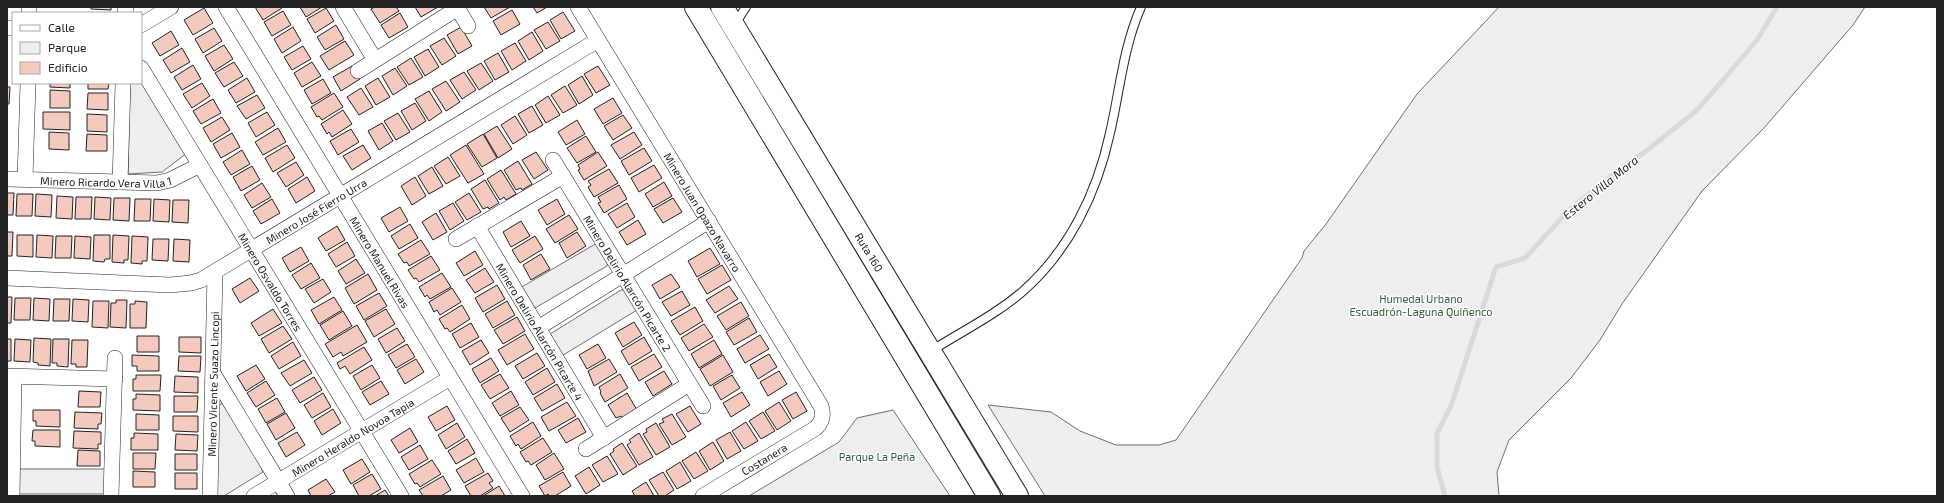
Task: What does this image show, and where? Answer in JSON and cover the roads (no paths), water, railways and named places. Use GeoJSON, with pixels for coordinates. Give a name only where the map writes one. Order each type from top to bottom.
{"type":"FeatureCollection","features":[{"type":"Feature","properties":{"kind":"highway"},"geometry":{"type":"LineString","coordinates":[[696,7],[989,496]]}},
{"type":"Feature","properties":{"kind":"highway","name":"Ruta 160"},"geometry":{"type":"LineString","coordinates":[[722,7],[1017,496]]}},
{"type":"Feature","properties":{"kind":"street"},"geometry":{"type":"LineString","coordinates":[[142,24],[171,7]]}},
{"type":"Feature","properties":{"kind":"street","name":"Minero Manuel Rivas"},"geometry":{"type":"LineString","coordinates":[[226,7],[522,496]]}},
{"type":"Feature","properties":{"kind":"street"},"geometry":{"type":"LineString","coordinates":[[342,7],[375,60]]}},
{"type":"Feature","properties":{"kind":"street"},"geometry":{"type":"LineString","coordinates":[[358,71],[458,7],[468,26]]}},
{"type":"Feature","properties":{"kind":"street","name":"Minero Juan Opazo Navarro"},"geometry":{"type":"LineString","coordinates":[[578,7],[821,406],[823,419]]}},
{"type":"Feature","properties":{"kind":"street","name":"Minero José Fierro Urra"},"geometry":{"type":"LineString","coordinates":[[7,278],[181,284],[201,280],[215,273],[598,40]]}},
{"type":"Feature","properties":{"kind":"street","name":"Minero Osvaldo Torres"},"geometry":{"type":"LineString","coordinates":[[142,70],[401,496]]}},
{"type":"Feature","properties":{"kind":"street"},"geometry":{"type":"LineString","coordinates":[[25,179],[28,84]]}},
{"type":"Feature","properties":{"kind":"street"},"geometry":{"type":"LineString","coordinates":[[120,182],[123,84]]}},
{"type":"Feature","properties":{"kind":"street","name":"Minero Delirio Alarcón Picarte 2"},"geometry":{"type":"LineString","coordinates":[[553,160],[703,406]]}},
{"type":"Feature","properties":{"kind":"street","name":"Minero Ricardo Vera Villa 1"},"geometry":{"type":"LineString","coordinates":[[7,179],[164,182],[200,165]]}},
{"type":"Feature","properties":{"kind":"street"},"geometry":{"type":"LineString","coordinates":[[456,238],[563,176]]}},
{"type":"Feature","properties":{"kind":"street"},"geometry":{"type":"LineString","coordinates":[[538,328],[709,221]]}},
{"type":"Feature","properties":{"kind":"street","name":"Minero Delirio Alarcón Picarte 4"},"geometry":{"type":"LineString","coordinates":[[477,226],[604,438]]}},
{"type":"Feature","properties":{"kind":"street","name":"Minero Vicente Suazo Lincopi"},"geometry":{"type":"LineString","coordinates":[[210,496],[214,375],[215,273]]}},
{"type":"Feature","properties":{"kind":"street"},"geometry":{"type":"LineString","coordinates":[[111,496],[115,358]]}},
{"type":"Feature","properties":{"kind":"street"},"geometry":{"type":"LineString","coordinates":[[214,375],[287,496]]}},
{"type":"Feature","properties":{"kind":"street"},"geometry":{"type":"LineString","coordinates":[[12,496],[11,377],[115,379]]}},
{"type":"Feature","properties":{"kind":"street","name":"Minero Heraldo Novoa Tapia"},"geometry":{"type":"LineString","coordinates":[[254,496],[450,378]]}},
{"type":"Feature","properties":{"kind":"street"},"geometry":{"type":"LineString","coordinates":[[586,449],[689,384]]}},
{"type":"Feature","properties":{"kind":"street","name":"Costanera"},"geometry":{"type":"LineString","coordinates":[[703,496],[816,428],[823,419]]}},
{"type":"Feature","properties":{"kind":"lane"},"geometry":{"type":"LineString","coordinates":[[734,26],[746,7]]}},
{"type":"Feature","properties":{"kind":"lane"},"geometry":{"type":"LineString","coordinates":[[930,351],[998,310],[1021,292],[1037,278],[1066,242],[1088,202],[1104,157],[1117,100],[1124,57],[1141,7]]}},
{"type":"Feature","properties":{"kind":"waterway","name":"Estero Villa Mora"},"geometry":{"type":"LineString","coordinates":[[1445,496],[1437,467],[1437,433],[1451,406],[1496,267],[1525,258],[1569,210],[1696,111],[1757,40],[1777,7]]}},
{"type":"Feature","properties":{"kind":"park label","name":"Humedal Urbano Escuadrón-Laguna Quiñenco"},"geometry":{"type":"Point","coordinates":[1421,304]}},
{"type":"Feature","properties":{"kind":"park label","name":"Parque La Peña"},"geometry":{"type":"Point","coordinates":[877,456]}}]}
